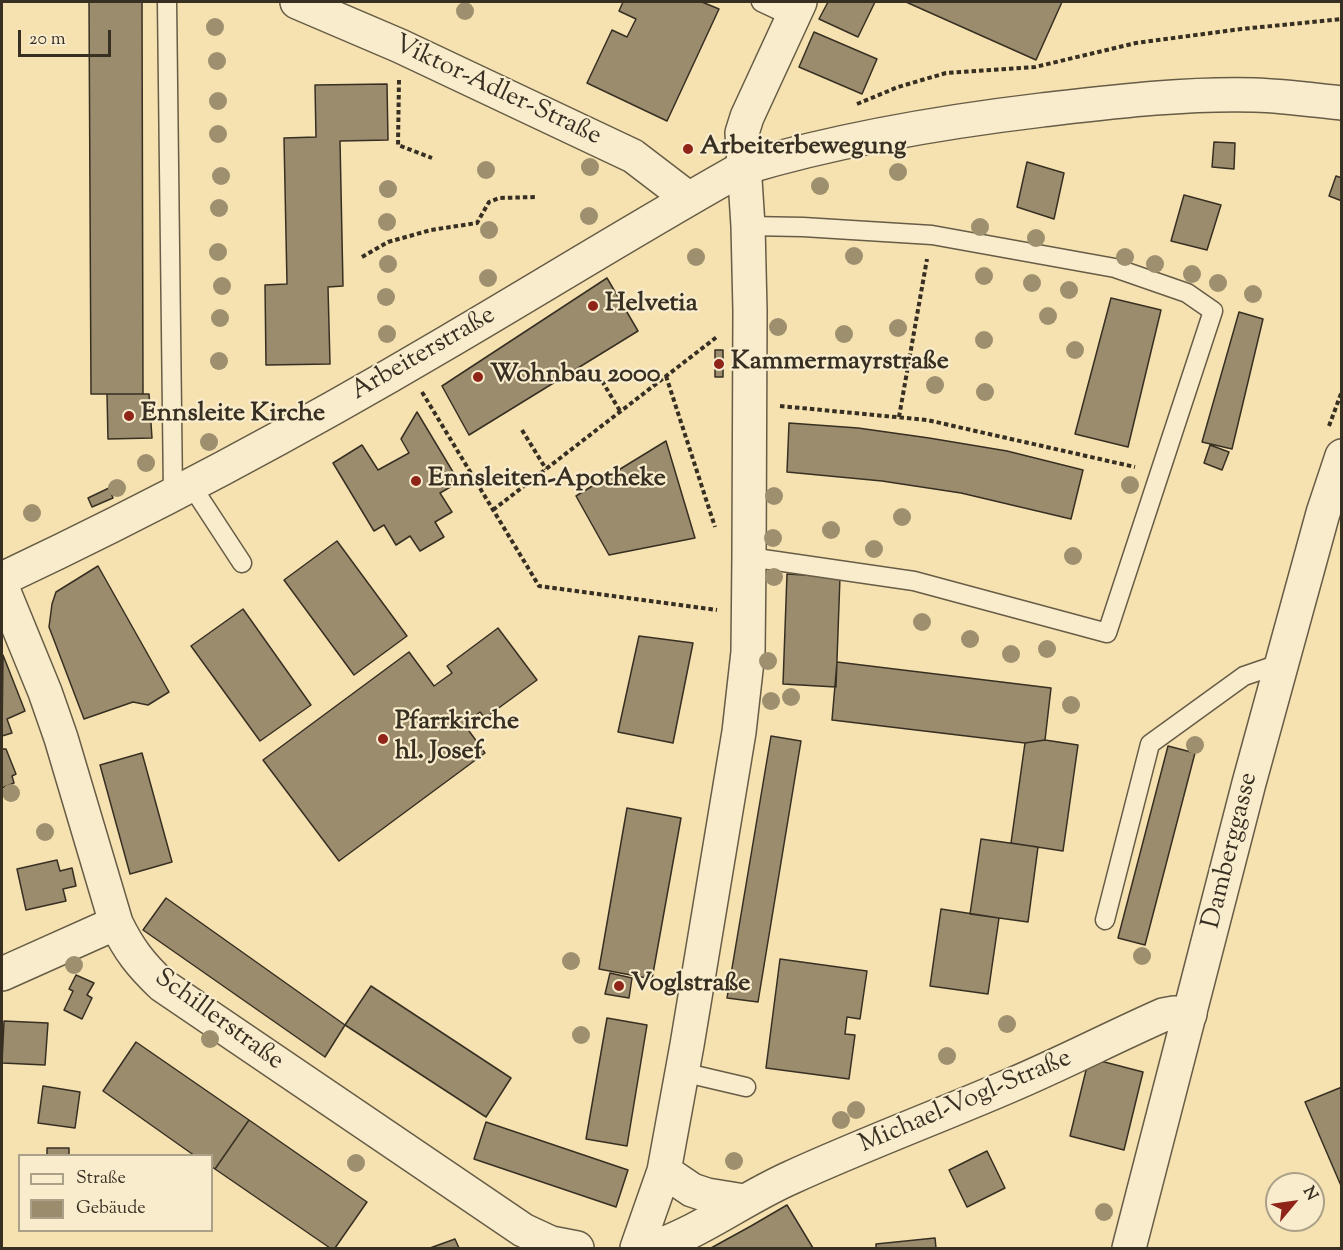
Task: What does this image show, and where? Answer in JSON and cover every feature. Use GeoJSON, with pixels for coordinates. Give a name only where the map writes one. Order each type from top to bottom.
{"type":"FeatureCollection","features":[{"type":"Feature","properties":{"kind":"street","name":"Viktor-Adler-Straße"},"geometry":{"type":"LineString","coordinates":[[297,2],[400,46],[633,156],[688,198]]}},
{"type":"Feature","properties":{"kind":"street"},"geometry":{"type":"LineString","coordinates":[[638,1248],[664,1171],[739,732],[748,652],[750,311],[748,226],[742,133],[747,117],[796,9]]}},
{"type":"Feature","properties":{"kind":"street","name":"Arbeiterstraße"},"geometry":{"type":"LineString","coordinates":[[2,579],[267,445],[743,168],[785,156],[902,131],[994,116],[1102,103],[1198,96],[1256,95],[1341,103]]}},
{"type":"Feature","properties":{"kind":"street","name":"Damberggasse"},"geometry":{"type":"LineString","coordinates":[[1129,1248],[1249,783],[1323,513],[1341,456]]}},
{"type":"Feature","properties":{"kind":"street","name":"Schillerstraße"},"geometry":{"type":"LineString","coordinates":[[2,587],[45,692],[61,738],[116,923],[128,948],[142,966],[162,985],[523,1230],[560,1247]]}},
{"type":"Feature","properties":{"kind":"street"},"geometry":{"type":"LineString","coordinates":[[2,974],[116,923]]}},
{"type":"Feature","properties":{"kind":"street","name":"Michael-Vogl-Straße"},"geometry":{"type":"LineString","coordinates":[[652,1248],[678,1239],[744,1201],[831,1160],[1077,1057],[1162,1015],[1190,1014]]}},
{"type":"Feature","properties":{"kind":"street"},"geometry":{"type":"LineString","coordinates":[[664,1171],[692,1190],[707,1196],[744,1201]]}},
{"type":"Feature","properties":{"kind":"lane"},"geometry":{"type":"LineString","coordinates":[[167,2],[182,489],[242,563]]}},
{"type":"Feature","properties":{"kind":"lane"},"geometry":{"type":"LineString","coordinates":[[761,2],[796,9]]}},
{"type":"Feature","properties":{"kind":"lane"},"geometry":{"type":"LineString","coordinates":[[748,226],[932,235],[1115,268],[1187,293],[1213,311],[1107,633],[914,580],[749,557]]}},
{"type":"Feature","properties":{"kind":"lane"},"geometry":{"type":"LineString","coordinates":[[1105,920],[1150,744],[1244,676],[1282,663]]}},
{"type":"Feature","properties":{"kind":"lane"},"geometry":{"type":"LineString","coordinates":[[682,1072],[746,1087]]}},
{"type":"Feature","properties":{"kind":"path"},"geometry":{"type":"LineString","coordinates":[[856,105],[898,87],[946,73],[1035,67],[1136,43],[1240,29],[1341,19]]}},
{"type":"Feature","properties":{"kind":"path"},"geometry":{"type":"LineString","coordinates":[[400,46],[398,145],[432,158]]}},
{"type":"Feature","properties":{"kind":"path"},"geometry":{"type":"LineString","coordinates":[[362,257],[388,242],[431,230],[477,223],[489,202],[499,198],[536,197]]}},
{"type":"Feature","properties":{"kind":"path"},"geometry":{"type":"LineString","coordinates":[[899,417],[932,235]]}},
{"type":"Feature","properties":{"kind":"path"},"geometry":{"type":"LineString","coordinates":[[493,510],[750,311]]}},
{"type":"Feature","properties":{"kind":"path"},"geometry":{"type":"LineString","coordinates":[[407,365],[539,586],[748,614]]}},
{"type":"Feature","properties":{"kind":"path"},"geometry":{"type":"LineString","coordinates":[[666,376],[717,533]]}},
{"type":"Feature","properties":{"kind":"path"},"geometry":{"type":"LineString","coordinates":[[602,381],[620,411]]}},
{"type":"Feature","properties":{"kind":"path"},"geometry":{"type":"LineString","coordinates":[[749,403],[927,420],[1160,473]]}},
{"type":"Feature","properties":{"kind":"path"},"geometry":{"type":"LineString","coordinates":[[522,430],[546,469]]}},
{"type":"Feature","properties":{"kind":"building"},"geometry":{"type":"Polygon","coordinates":[[[89,2],[142,2],[143,394],[91,394],[89,2]]]}},
{"type":"Feature","properties":{"kind":"building"},"geometry":{"type":"Polygon","coordinates":[[[623,2],[702,2],[719,9],[667,121],[587,83],[612,30],[627,37],[636,19],[619,11],[623,2]]]}},
{"type":"Feature","properties":{"kind":"building"},"geometry":{"type":"Polygon","coordinates":[[[828,2],[875,2],[858,37],[819,19],[828,2]]]}},
{"type":"Feature","properties":{"kind":"building"},"geometry":{"type":"Polygon","coordinates":[[[906,2],[1062,2],[1036,60],[906,2]]]}},
{"type":"Feature","properties":{"kind":"building"},"geometry":{"type":"Polygon","coordinates":[[[814,32],[877,59],[862,94],[799,67],[814,32]]]}},
{"type":"Feature","properties":{"kind":"building"},"geometry":{"type":"Polygon","coordinates":[[[387,84],[388,140],[340,141],[343,286],[328,287],[330,364],[266,365],[265,285],[287,284],[284,138],[316,137],[315,85],[387,84]]]}},
{"type":"Feature","properties":{"kind":"building"},"geometry":{"type":"Polygon","coordinates":[[[1214,142],[1235,143],[1234,169],[1212,167],[1214,142]]]}},
{"type":"Feature","properties":{"kind":"building"},"geometry":{"type":"Polygon","coordinates":[[[1027,162],[1064,173],[1054,219],[1017,207],[1027,162]]]}},
{"type":"Feature","properties":{"kind":"building"},"geometry":{"type":"Polygon","coordinates":[[[1336,176],[1342,178],[1342,201],[1329,196],[1336,176]]]}},
{"type":"Feature","properties":{"kind":"building"},"geometry":{"type":"Polygon","coordinates":[[[1184,195],[1221,205],[1207,250],[1171,241],[1184,195]]]}},
{"type":"Feature","properties":{"kind":"building"},"geometry":{"type":"Polygon","coordinates":[[[607,278],[638,331],[469,435],[442,386],[607,278]]]}},
{"type":"Feature","properties":{"kind":"building"},"geometry":{"type":"Polygon","coordinates":[[[1111,298],[1161,310],[1128,447],[1075,434],[1111,298]]]}},
{"type":"Feature","properties":{"kind":"building"},"geometry":{"type":"Polygon","coordinates":[[[1239,312],[1263,319],[1232,449],[1202,442],[1239,312]]]}},
{"type":"Feature","properties":{"kind":"building","name":"Kammermayrstraße"},"geometry":{"type":"Polygon","coordinates":[[[715,350],[723,350],[723,377],[715,377],[715,350]]]}},
{"type":"Feature","properties":{"kind":"building","name":"Ennsleite Kirche"},"geometry":{"type":"Polygon","coordinates":[[[107,394],[149,394],[152,438],[108,439],[107,394]]]}},
{"type":"Feature","properties":{"kind":"building"},"geometry":{"type":"Polygon","coordinates":[[[417,412],[459,482],[440,493],[452,512],[435,522],[444,537],[420,551],[410,536],[396,545],[384,525],[374,531],[333,463],[362,445],[378,470],[409,453],[401,439],[417,412]]]}},
{"type":"Feature","properties":{"kind":"building"},"geometry":{"type":"Polygon","coordinates":[[[789,423],[858,428],[929,438],[1007,451],[1083,470],[1071,519],[961,493],[882,481],[787,472],[789,423]]]}},
{"type":"Feature","properties":{"kind":"building"},"geometry":{"type":"Polygon","coordinates":[[[666,441],[695,538],[609,555],[576,496],[666,441]]]}},
{"type":"Feature","properties":{"kind":"building"},"geometry":{"type":"Polygon","coordinates":[[[1210,445],[1229,452],[1222,470],[1204,463],[1210,445]]]}},
{"type":"Feature","properties":{"kind":"building"},"geometry":{"type":"Polygon","coordinates":[[[109,488],[113,498],[92,507],[88,498],[109,488]]]}},
{"type":"Feature","properties":{"kind":"building"},"geometry":{"type":"Polygon","coordinates":[[[337,541],[407,636],[354,675],[284,580],[337,541]]]}},
{"type":"Feature","properties":{"kind":"building"},"geometry":{"type":"Polygon","coordinates":[[[98,566],[169,692],[148,705],[133,702],[84,719],[49,627],[56,592],[98,566]]]}},
{"type":"Feature","properties":{"kind":"building"},"geometry":{"type":"Polygon","coordinates":[[[787,574],[840,577],[836,687],[783,684],[787,574]]]}},
{"type":"Feature","properties":{"kind":"building"},"geometry":{"type":"Polygon","coordinates":[[[243,609],[311,705],[260,741],[191,646],[243,609]]]}},
{"type":"Feature","properties":{"kind":"building","name":"Pfarrkirche hl. Josef"},"geometry":{"type":"Polygon","coordinates":[[[498,628],[537,680],[485,718],[480,712],[464,724],[485,753],[339,861],[263,760],[409,652],[434,686],[452,673],[447,666],[498,628]]]}},
{"type":"Feature","properties":{"kind":"building"},"geometry":{"type":"Polygon","coordinates":[[[639,636],[693,643],[673,743],[618,732],[639,636]]]}},
{"type":"Feature","properties":{"kind":"building"},"geometry":{"type":"Polygon","coordinates":[[[3,655],[25,711],[7,719],[12,733],[2,736],[3,655]]]}},
{"type":"Feature","properties":{"kind":"building"},"geometry":{"type":"Polygon","coordinates":[[[837,662],[1051,688],[1045,740],[1025,743],[832,720],[837,662]]]}},
{"type":"Feature","properties":{"kind":"building"},"geometry":{"type":"Polygon","coordinates":[[[771,736],[801,741],[758,1002],[727,998],[771,736]]]}},
{"type":"Feature","properties":{"kind":"building"},"geometry":{"type":"Polygon","coordinates":[[[1045,740],[1078,745],[1063,851],[1011,843],[1025,743],[1045,740]]]}},
{"type":"Feature","properties":{"kind":"building"},"geometry":{"type":"Polygon","coordinates":[[[1168,746],[1195,753],[1145,945],[1118,938],[1168,746]]]}},
{"type":"Feature","properties":{"kind":"building"},"geometry":{"type":"Polygon","coordinates":[[[2,749],[6,749],[16,774],[12,776],[14,783],[2,788],[2,749]]]}},
{"type":"Feature","properties":{"kind":"building"},"geometry":{"type":"Polygon","coordinates":[[[142,753],[172,862],[130,874],[100,765],[142,753]]]}},
{"type":"Feature","properties":{"kind":"building"},"geometry":{"type":"Polygon","coordinates":[[[627,808],[681,818],[652,979],[599,969],[627,808]]]}},
{"type":"Feature","properties":{"kind":"building"},"geometry":{"type":"Polygon","coordinates":[[[981,839],[1038,847],[1028,922],[970,914],[981,839]]]}},
{"type":"Feature","properties":{"kind":"building"},"geometry":{"type":"Polygon","coordinates":[[[57,860],[60,871],[72,868],[76,886],[63,889],[66,901],[26,910],[17,869],[57,860]]]}},
{"type":"Feature","properties":{"kind":"building"},"geometry":{"type":"Polygon","coordinates":[[[166,898],[345,1025],[325,1057],[143,930],[166,898]]]}},
{"type":"Feature","properties":{"kind":"building"},"geometry":{"type":"Polygon","coordinates":[[[941,909],[999,918],[988,994],[930,986],[941,909]]]}},
{"type":"Feature","properties":{"kind":"building"},"geometry":{"type":"Polygon","coordinates":[[[780,959],[867,971],[860,1019],[847,1017],[845,1034],[855,1035],[849,1079],[766,1068],[780,959]]]}},
{"type":"Feature","properties":{"kind":"building","name":"Voglstraße"},"geometry":{"type":"Polygon","coordinates":[[[610,973],[632,978],[629,998],[605,994],[610,973]]]}},
{"type":"Feature","properties":{"kind":"building"},"geometry":{"type":"Polygon","coordinates":[[[76,975],[94,983],[87,995],[92,998],[82,1019],[64,1010],[73,991],[69,989],[76,975]]]}},
{"type":"Feature","properties":{"kind":"building"},"geometry":{"type":"Polygon","coordinates":[[[371,986],[511,1078],[486,1117],[345,1025],[371,986]]]}},
{"type":"Feature","properties":{"kind":"building"},"geometry":{"type":"Polygon","coordinates":[[[607,1018],[647,1025],[627,1146],[586,1139],[607,1018]]]}},
{"type":"Feature","properties":{"kind":"building"},"geometry":{"type":"Polygon","coordinates":[[[4,1021],[48,1023],[45,1065],[2,1063],[4,1021]]]}},
{"type":"Feature","properties":{"kind":"building"},"geometry":{"type":"Polygon","coordinates":[[[136,1042],[249,1120],[215,1169],[213,1168],[213,1154],[192,1154],[103,1091],[136,1042]]]}},
{"type":"Feature","properties":{"kind":"building"},"geometry":{"type":"Polygon","coordinates":[[[1089,1058],[1143,1072],[1124,1150],[1070,1136],[1089,1058]]]}},
{"type":"Feature","properties":{"kind":"building"},"geometry":{"type":"Polygon","coordinates":[[[43,1086],[80,1092],[75,1128],[38,1123],[43,1086]]]}},
{"type":"Feature","properties":{"kind":"building"},"geometry":{"type":"Polygon","coordinates":[[[1342,1087],[1342,1188],[1305,1102],[1342,1087]]]}},
{"type":"Feature","properties":{"kind":"building"},"geometry":{"type":"Polygon","coordinates":[[[249,1120],[367,1202],[335,1248],[330,1248],[215,1169],[249,1120]]]}},
{"type":"Feature","properties":{"kind":"building"},"geometry":{"type":"Polygon","coordinates":[[[486,1122],[628,1170],[616,1207],[474,1159],[486,1122]]]}},
{"type":"Feature","properties":{"kind":"building"},"geometry":{"type":"Polygon","coordinates":[[[47,1148],[69,1148],[69,1154],[47,1154],[47,1148]]]}},
{"type":"Feature","properties":{"kind":"building"},"geometry":{"type":"Polygon","coordinates":[[[987,1151],[1005,1188],[967,1207],[949,1170],[987,1151]]]}},
{"type":"Feature","properties":{"kind":"building"},"geometry":{"type":"Polygon","coordinates":[[[787,1205],[813,1248],[711,1248],[751,1226],[787,1205]]]}},
{"type":"Feature","properties":{"kind":"building"},"geometry":{"type":"Polygon","coordinates":[[[935,1238],[936,1248],[876,1248],[876,1244],[935,1238]]]}},
{"type":"Feature","properties":{"kind":"building"},"geometry":{"type":"Polygon","coordinates":[[[455,1239],[459,1248],[430,1248],[455,1239]]]}},
{"type":"Feature","properties":{"kind":"place","name":"Arbeiterbewegung"},"geometry":{"type":"Point","coordinates":[688,149]}},
{"type":"Feature","properties":{"kind":"place","name":"Helvetia"},"geometry":{"type":"Point","coordinates":[593,306]}},
{"type":"Feature","properties":{"kind":"place","name":"Kammermayrstraße"},"geometry":{"type":"Point","coordinates":[719,364]}},
{"type":"Feature","properties":{"kind":"place","name":"Wohnbau 2000"},"geometry":{"type":"Point","coordinates":[478,377]}},
{"type":"Feature","properties":{"kind":"place","name":"Ennsleite Kirche"},"geometry":{"type":"Point","coordinates":[129,416]}},
{"type":"Feature","properties":{"kind":"place","name":"Ennsleiten-Apotheke"},"geometry":{"type":"Point","coordinates":[416,481]}},
{"type":"Feature","properties":{"kind":"place","name":"Pfarrkirche hl. Josef"},"geometry":{"type":"Point","coordinates":[383,739]}},
{"type":"Feature","properties":{"kind":"place","name":"Voglstraße"},"geometry":{"type":"Point","coordinates":[619,986]}}]}
